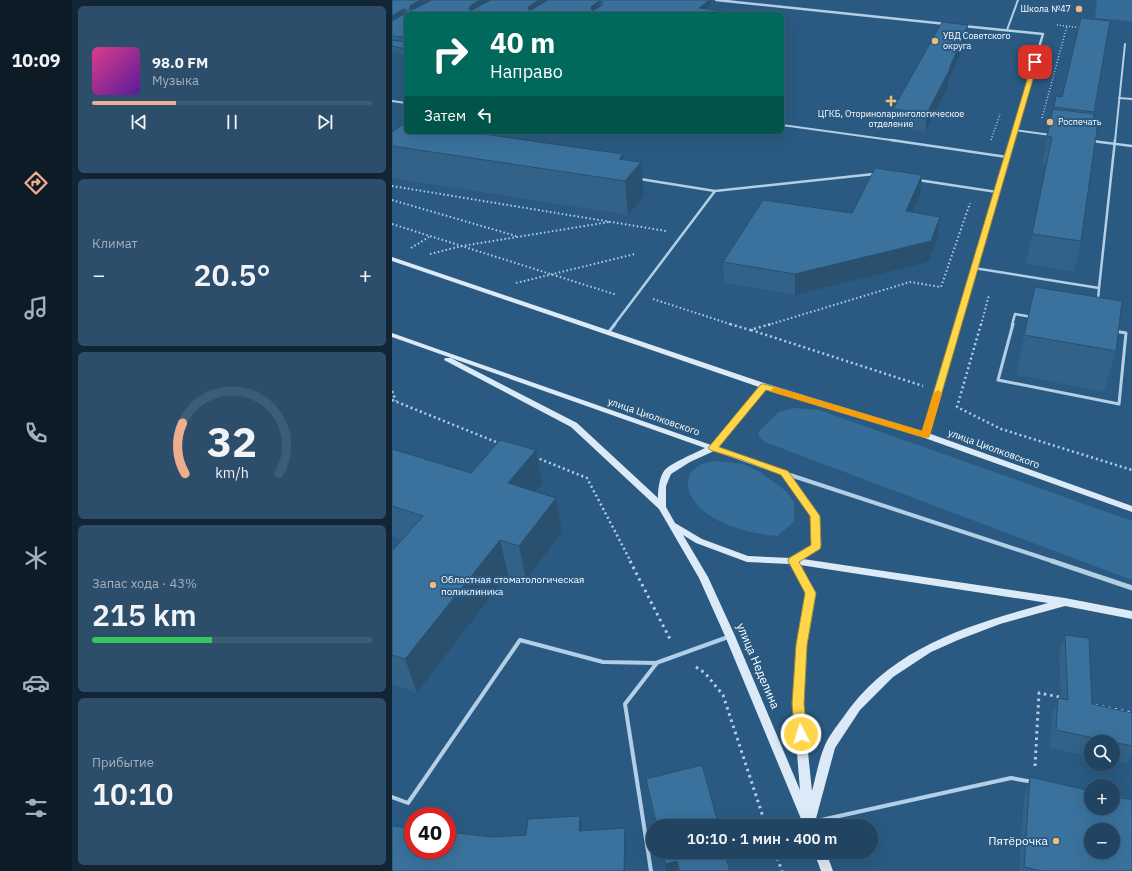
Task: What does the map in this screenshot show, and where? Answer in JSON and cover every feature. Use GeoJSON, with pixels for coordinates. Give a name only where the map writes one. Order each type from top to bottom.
{"type":"FeatureCollection","features":[{"type":"Feature","properties":{"kind":"main road","name":"улица Циолковского"},"geometry":{"type":"LineString","coordinates":[[392,259],[764,386],[926,435],[1132,509]]}},
{"type":"Feature","properties":{"kind":"main road","name":"улица Циолковского"},"geometry":{"type":"LineString","coordinates":[[392,335],[713,448]]}},
{"type":"Feature","properties":{"kind":"main road","name":"улица Циолковского"},"geometry":{"type":"LineString","coordinates":[[418,345],[574,425],[662,507]]}},
{"type":"Feature","properties":{"kind":"main road"},"geometry":{"type":"LineString","coordinates":[[764,386],[713,448],[687,460],[668,472],[662,486],[662,507],[672,525],[698,541],[747,559],[793,561],[1064,602],[1132,615]]}},
{"type":"Feature","properties":{"kind":"main road"},"geometry":{"type":"LineString","coordinates":[[713,448],[785,473],[815,516],[816,546],[793,561]]}},
{"type":"Feature","properties":{"kind":"main road","name":"улица Неделина"},"geometry":{"type":"LineString","coordinates":[[672,525],[703,577],[730,636],[807,819]]}},
{"type":"Feature","properties":{"kind":"main road"},"geometry":{"type":"LineString","coordinates":[[793,561],[811,593],[802,645],[798,704],[809,819]]}},
{"type":"Feature","properties":{"kind":"main road"},"geometry":{"type":"LineString","coordinates":[[810,819],[830,746],[856,707],[889,674],[928,649],[955,637],[998,621],[1064,602]]}},
{"type":"Feature","properties":{"kind":"main road"},"geometry":{"type":"LineString","coordinates":[[823,859],[828,871]]}},
{"type":"Feature","properties":{"kind":"street"},"geometry":{"type":"LineString","coordinates":[[716,0],[950,24]]}},
{"type":"Feature","properties":{"kind":"street"},"geometry":{"type":"LineString","coordinates":[[926,435],[1043,34],[958,25]]}},
{"type":"Feature","properties":{"kind":"street"},"geometry":{"type":"LineString","coordinates":[[785,473],[1132,588]]}},
{"type":"Feature","properties":{"kind":"lane"},"geometry":{"type":"LineString","coordinates":[[1007,30],[1018,0]]}},
{"type":"Feature","properties":{"kind":"lane"},"geometry":{"type":"LineString","coordinates":[[1097,304],[1125,44]]}},
{"type":"Feature","properties":{"kind":"lane"},"geometry":{"type":"LineString","coordinates":[[1119,98],[1132,99]]}},
{"type":"Feature","properties":{"kind":"lane"},"geometry":{"type":"LineString","coordinates":[[392,101],[404,103]]}},
{"type":"Feature","properties":{"kind":"lane"},"geometry":{"type":"LineString","coordinates":[[784,125],[1007,157]]}},
{"type":"Feature","properties":{"kind":"lane"},"geometry":{"type":"LineString","coordinates":[[1015,130],[1053,135]]}},
{"type":"Feature","properties":{"kind":"lane"},"geometry":{"type":"LineString","coordinates":[[1091,140],[1132,146]]}},
{"type":"Feature","properties":{"kind":"lane"},"geometry":{"type":"LineString","coordinates":[[638,179],[715,191],[879,174]]}},
{"type":"Feature","properties":{"kind":"lane"},"geometry":{"type":"LineString","coordinates":[[916,180],[997,192]]}},
{"type":"Feature","properties":{"kind":"lane"},"geometry":{"type":"LineString","coordinates":[[608,333],[715,191]]}},
{"type":"Feature","properties":{"kind":"lane"},"geometry":{"type":"LineString","coordinates":[[974,268],[1099,288]]}},
{"type":"Feature","properties":{"kind":"lane"},"geometry":{"type":"LineString","coordinates":[[1037,318],[1015,314],[998,380],[1119,404],[1126,333],[1111,330]]}},
{"type":"Feature","properties":{"kind":"lane"},"geometry":{"type":"LineString","coordinates":[[392,797],[408,803],[520,640],[603,662],[656,664],[730,636]]}},
{"type":"Feature","properties":{"kind":"lane"},"geometry":{"type":"LineString","coordinates":[[651,871],[625,704],[656,664]]}},
{"type":"Feature","properties":{"kind":"lane"},"geometry":{"type":"LineString","coordinates":[[831,819],[1011,778],[1041,784]]}},
{"type":"Feature","properties":{"kind":"path"},"geometry":{"type":"LineString","coordinates":[[1053,24],[1082,28]]}},
{"type":"Feature","properties":{"kind":"path"},"geometry":{"type":"LineString","coordinates":[[1041,124],[1068,26]]}},
{"type":"Feature","properties":{"kind":"path"},"geometry":{"type":"LineString","coordinates":[[986,154],[1001,112]]}},
{"type":"Feature","properties":{"kind":"path"},"geometry":{"type":"LineString","coordinates":[[392,186],[683,234]]}},
{"type":"Feature","properties":{"kind":"path"},"geometry":{"type":"LineString","coordinates":[[750,330],[910,282],[941,287],[974,189]]}},
{"type":"Feature","properties":{"kind":"path"},"geometry":{"type":"LineString","coordinates":[[392,200],[518,237]]}},
{"type":"Feature","properties":{"kind":"path"},"geometry":{"type":"LineString","coordinates":[[430,254],[462,246],[611,222]]}},
{"type":"Feature","properties":{"kind":"path"},"geometry":{"type":"LineString","coordinates":[[392,224],[616,294],[649,298],[960,398]]}},
{"type":"Feature","properties":{"kind":"path"},"geometry":{"type":"LineString","coordinates":[[411,248],[430,237]]}},
{"type":"Feature","properties":{"kind":"path"},"geometry":{"type":"LineString","coordinates":[[404,246],[417,250]]}},
{"type":"Feature","properties":{"kind":"path"},"geometry":{"type":"LineString","coordinates":[[424,252],[437,257]]}},
{"type":"Feature","properties":{"kind":"path"},"geometry":{"type":"LineString","coordinates":[[515,283],[635,254]]}},
{"type":"Feature","properties":{"kind":"path"},"geometry":{"type":"LineString","coordinates":[[988,295],[957,407],[1001,429],[1132,470]]}},
{"type":"Feature","properties":{"kind":"path"},"geometry":{"type":"LineString","coordinates":[[392,391],[396,401]]}},
{"type":"Feature","properties":{"kind":"path"},"geometry":{"type":"LineString","coordinates":[[392,400],[506,446]]}},
{"type":"Feature","properties":{"kind":"path"},"geometry":{"type":"LineString","coordinates":[[528,455],[587,478],[679,655],[705,673],[723,695],[764,819]]}},
{"type":"Feature","properties":{"kind":"path"},"geometry":{"type":"LineString","coordinates":[[1034,783],[1039,693],[1070,700]]}},
{"type":"Feature","properties":{"kind":"path"},"geometry":{"type":"LineString","coordinates":[[1086,703],[1132,713]]}},
{"type":"Feature","properties":{"kind":"path"},"geometry":{"type":"LineString","coordinates":[[778,859],[782,871]]}},
{"type":"Feature","properties":{"kind":"shaded area"},"geometry":{"type":"Polygon","coordinates":[[[1097,0],[1132,0],[1132,21],[1095,18],[1097,0]]]}},
{"type":"Feature","properties":{"kind":"shaded area"},"geometry":{"type":"Polygon","coordinates":[[[795,408],[819,410],[1132,521],[1132,580],[765,442],[759,437],[759,431],[779,412],[795,408]]]}},
{"type":"Feature","properties":{"kind":"shaded area"},"geometry":{"type":"Polygon","coordinates":[[[718,461],[743,464],[760,472],[786,491],[794,503],[794,522],[777,536],[769,535],[728,525],[702,510],[690,493],[688,484],[690,476],[695,469],[704,464],[718,461]]]}},
{"type":"Feature","properties":{"kind":"building"},"geometry":{"type":"Polygon","coordinates":[[[392,0],[421,0],[410,6],[409,10],[412,10],[432,0],[480,0],[470,6],[469,10],[472,10],[491,0],[539,0],[529,6],[528,9],[531,10],[548,0],[710,0],[699,8],[729,12],[406,12],[407,10],[404,9],[392,16],[392,0]],[[599,1],[591,7],[592,10],[594,10],[602,5],[603,2],[599,1]]]}},
{"type":"Feature","properties":{"kind":"building"},"geometry":{"type":"Polygon","coordinates":[[[404,14],[404,37],[392,36],[392,21],[404,14]]]}},
{"type":"Feature","properties":{"kind":"building"},"geometry":{"type":"Polygon","coordinates":[[[1081,18],[1110,21],[1094,112],[1054,107],[1056,96],[1062,97],[1081,18]]]}},
{"type":"Feature","properties":{"kind":"building"},"geometry":{"type":"Polygon","coordinates":[[[942,22],[968,25],[950,69],[927,113],[893,109],[942,22]]]}},
{"type":"Feature","properties":{"kind":"building"},"geometry":{"type":"Polygon","coordinates":[[[392,40],[404,42],[404,49],[392,46],[392,40]]]}},
{"type":"Feature","properties":{"kind":"building"},"geometry":{"type":"Polygon","coordinates":[[[1053,109],[1094,114],[1093,122],[1098,122],[1081,241],[1032,234],[1052,137],[1047,136],[1053,109]]]}},
{"type":"Feature","properties":{"kind":"building"},"geometry":{"type":"Polygon","coordinates":[[[404,124],[404,134],[483,134],[623,154],[619,159],[641,162],[625,181],[392,146],[392,132],[404,124]]]}},
{"type":"Feature","properties":{"kind":"building"},"geometry":{"type":"Polygon","coordinates":[[[875,168],[922,175],[906,211],[940,217],[931,241],[795,274],[723,262],[763,200],[852,213],[875,168]]]}},
{"type":"Feature","properties":{"kind":"building"},"geometry":{"type":"Polygon","coordinates":[[[1035,287],[1122,301],[1116,351],[1024,335],[1035,287]]]}},
{"type":"Feature","properties":{"kind":"building","name":"Областная стоматологическая поликлиника"},"geometry":{"type":"Polygon","coordinates":[[[500,440],[536,450],[508,483],[556,498],[519,546],[500,540],[405,659],[392,655],[392,551],[423,516],[392,506],[392,449],[471,473],[500,440]]]}},
{"type":"Feature","properties":{"kind":"building"},"geometry":{"type":"Polygon","coordinates":[[[1065,635],[1089,638],[1092,704],[1132,713],[1132,746],[1120,743],[1120,735],[1084,736],[1056,730],[1058,698],[1068,700],[1065,635]]]}},
{"type":"Feature","properties":{"kind":"building"},"geometry":{"type":"Polygon","coordinates":[[[702,765],[717,819],[655,819],[646,779],[702,765]]]}},
{"type":"Feature","properties":{"kind":"building","name":"Пятёрочка"},"geometry":{"type":"Polygon","coordinates":[[[1030,777],[1084,789],[1084,815],[1120,815],[1120,797],[1132,800],[1132,871],[1041,871],[1024,867],[1030,777]]]}},
{"type":"Feature","properties":{"kind":"building"},"geometry":{"type":"Polygon","coordinates":[[[580,816],[579,831],[625,828],[624,871],[392,871],[392,826],[404,827],[404,859],[456,859],[456,833],[494,837],[526,835],[528,819],[580,816]]]}},
{"type":"Feature","properties":{"kind":"building"},"geometry":{"type":"Polygon","coordinates":[[[664,859],[726,859],[730,871],[680,871],[677,861],[665,864],[664,859]]]}},
{"type":"Feature","properties":{"kind":"slow traffic"},"geometry":{"type":"LineString","coordinates":[[775,390],[926,435],[938,393]]}},
{"type":"Feature","properties":{"kind":"place","name":"Школа №47"},"geometry":{"type":"Point","coordinates":[1079,9]}},
{"type":"Feature","properties":{"kind":"place","name":"УВД Советского округа"},"geometry":{"type":"Point","coordinates":[935,41]}},
{"type":"Feature","properties":{"kind":"place","name":"ЦГКБ, Оториноларингологическое отделение"},"geometry":{"type":"Point","coordinates":[891,101]}},
{"type":"Feature","properties":{"kind":"place","name":"Роспечать"},"geometry":{"type":"Point","coordinates":[1050,122]}},
{"type":"Feature","properties":{"kind":"place","name":"Областная стоматологическая поликлиника"},"geometry":{"type":"Point","coordinates":[433,585]}},
{"type":"Feature","properties":{"kind":"place","name":"Пятёрочка"},"geometry":{"type":"Point","coordinates":[1056,841]}},
{"type":"Feature","properties":{"kind":"route"},"geometry":{"type":"LineString","coordinates":[[801,734],[798,704],[802,645],[811,593],[793,561],[816,546],[815,516],[785,473],[713,448],[764,386],[926,435],[1035,62]]}}]}
